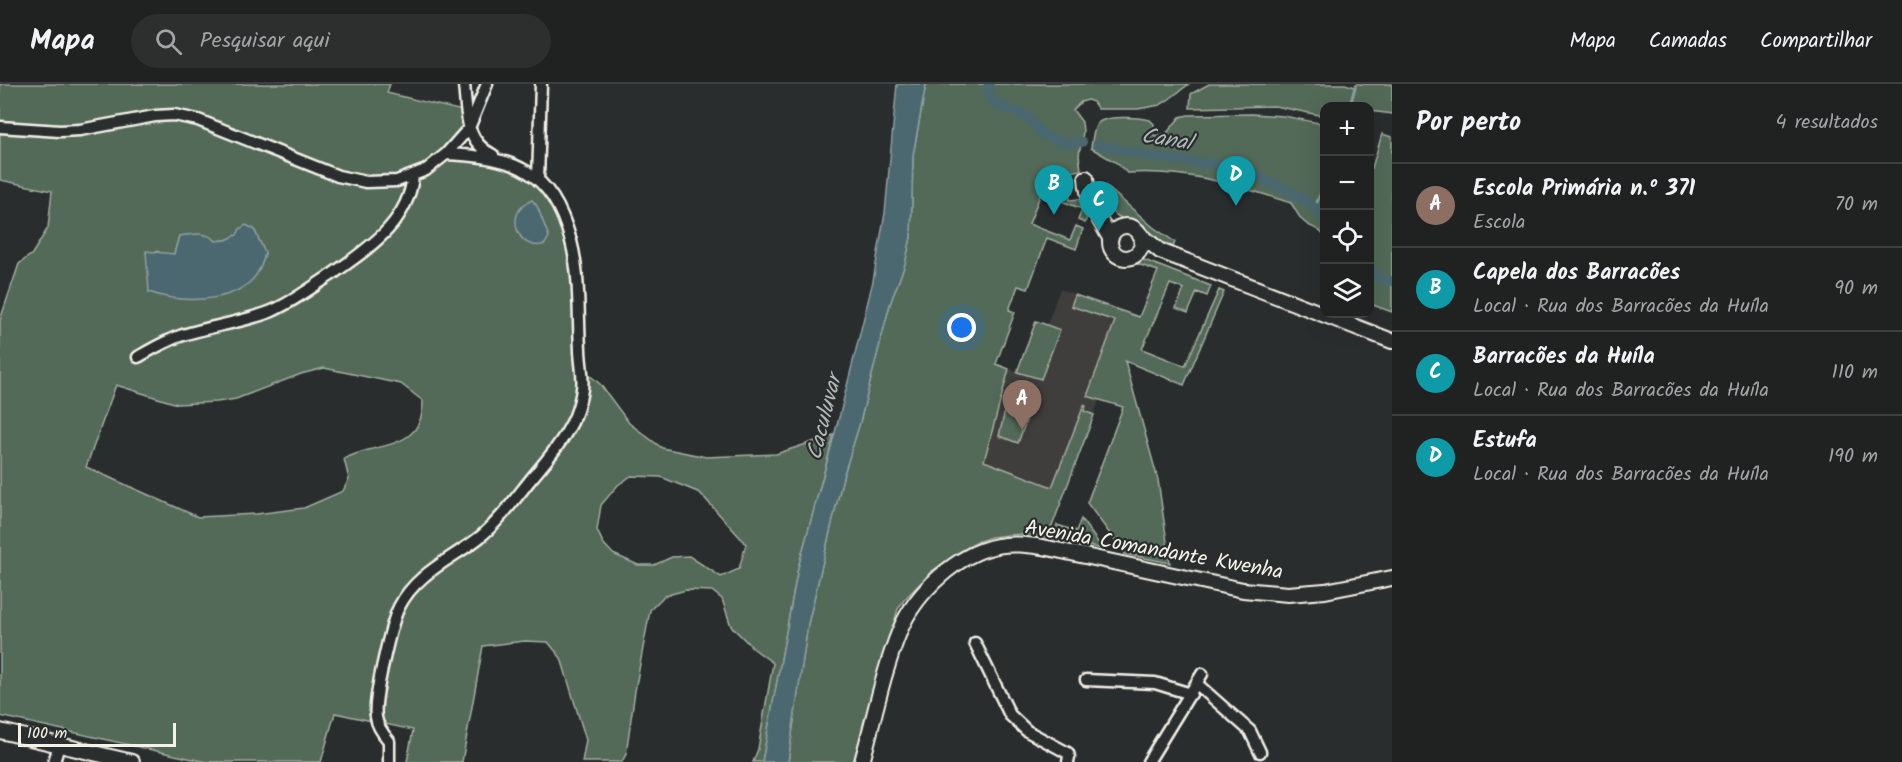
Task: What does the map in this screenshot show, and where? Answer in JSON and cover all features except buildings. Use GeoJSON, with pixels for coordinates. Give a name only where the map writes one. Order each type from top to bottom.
{"type":"FeatureCollection","features":[{"type":"Feature","properties":{"kind":"main road"},"geometry":{"type":"LineString","coordinates":[[1086,178],[1087,194],[1092,210],[1110,238]]}},
{"type":"Feature","properties":{"kind":"main road"},"geometry":{"type":"LineString","coordinates":[[1087,194],[1104,214],[1123,225],[1134,227],[1160,251],[1392,341]]}},
{"type":"Feature","properties":{"kind":"main road"},"geometry":{"type":"LineString","coordinates":[[1123,225],[1114,230],[1110,238],[1110,245],[1115,254],[1125,258],[1160,251]]}},
{"type":"Feature","properties":{"kind":"main road"},"geometry":{"type":"LineString","coordinates":[[1135,255],[1141,246],[1141,235]]}},
{"type":"Feature","properties":{"kind":"main road","name":"Avenida Comandante Kwenha"},"geometry":{"type":"LineString","coordinates":[[862,762],[897,639],[913,606],[938,579],[956,564],[996,546],[1020,543],[1243,590],[1288,594],[1325,591],[1392,578]]}},
{"type":"Feature","properties":{"kind":"main road"},"geometry":{"type":"LineString","coordinates":[[0,731],[132,762]]}},
{"type":"Feature","properties":{"kind":"street"},"geometry":{"type":"LineString","coordinates":[[388,762],[389,741],[382,733],[376,718],[376,702],[391,628],[399,606],[411,588],[427,573],[480,536],[507,511],[563,436],[575,415],[582,388],[577,281],[572,245],[565,220],[552,196],[538,180],[525,170],[485,151],[476,143],[469,128],[464,84]]}},
{"type":"Feature","properties":{"kind":"street"},"geometry":{"type":"LineString","coordinates":[[0,128],[80,130],[155,116],[174,115],[198,120],[338,176],[366,182],[396,181],[426,170],[446,154],[469,128],[487,84]]}},
{"type":"Feature","properties":{"kind":"street"},"geometry":{"type":"LineString","coordinates":[[538,180],[541,84]]}},
{"type":"Feature","properties":{"kind":"street"},"geometry":{"type":"LineString","coordinates":[[446,154],[482,156],[504,161]]}},
{"type":"Feature","properties":{"kind":"street"},"geometry":{"type":"LineString","coordinates":[[138,357],[183,335],[272,311],[312,288],[380,239],[406,204],[411,193],[413,176]]}},
{"type":"Feature","properties":{"kind":"street"},"geometry":{"type":"LineString","coordinates":[[975,643],[1010,715],[1027,731],[1068,753],[1068,762]]}},
{"type":"Feature","properties":{"kind":"street"},"geometry":{"type":"LineString","coordinates":[[1086,680],[1196,684],[1250,731],[1260,752]]}},
{"type":"Feature","properties":{"kind":"street"},"geometry":{"type":"LineString","coordinates":[[1148,762],[1196,684]]}},
{"type":"Feature","properties":{"kind":"street"},"geometry":{"type":"LineString","coordinates":[[54,762],[59,745]]}},
{"type":"Feature","properties":{"kind":"shaded area"},"geometry":{"type":"Polygon","coordinates":[[[1060,289],[1124,312],[1100,398],[1048,537],[1024,534],[991,537],[960,550],[985,455],[970,377],[1003,387],[1009,369],[1028,375],[1060,289]]]}},
{"type":"Feature","properties":{"kind":"green space"},"geometry":{"type":"Polygon","coordinates":[[[0,84],[390,84],[387,93],[467,112],[469,128],[447,154],[482,156],[538,180],[572,245],[581,368],[600,384],[629,423],[662,448],[706,457],[776,454],[834,435],[798,568],[762,762],[753,762],[758,749],[773,663],[754,649],[731,626],[722,599],[712,591],[686,590],[664,596],[650,610],[626,754],[622,762],[582,762],[586,740],[561,658],[548,642],[525,641],[483,646],[462,762],[407,762],[413,730],[335,713],[321,762],[206,762],[0,716],[0,320],[19,264],[32,254],[48,228],[52,191],[0,180],[0,84]],[[254,229],[226,240],[216,241],[179,236],[174,254],[163,254],[156,251],[149,292],[265,253],[254,229]],[[324,368],[301,374],[236,399],[217,402],[177,404],[116,385],[86,467],[198,517],[256,514],[304,508],[343,491],[349,479],[344,459],[407,437],[415,429],[421,417],[423,401],[401,384],[324,368]],[[631,476],[618,485],[601,505],[597,530],[603,543],[613,554],[638,565],[654,565],[672,557],[689,556],[721,577],[739,569],[746,544],[700,493],[661,477],[631,476]]]}},
{"type":"Feature","properties":{"kind":"green space"},"geometry":{"type":"Polygon","coordinates":[[[926,84],[1189,84],[1160,105],[1138,109],[1098,109],[1093,102],[1088,100],[1081,102],[1073,110],[1082,122],[1083,132],[1079,155],[1081,170],[1049,176],[1046,183],[1068,180],[1070,200],[1079,199],[1087,217],[1085,223],[1078,220],[1082,209],[1041,193],[1029,224],[1070,240],[1076,226],[1083,229],[1076,249],[1047,238],[1028,289],[1018,286],[1009,310],[1015,312],[996,364],[1009,369],[984,461],[1052,487],[1084,405],[1086,406],[1084,411],[1094,415],[1048,537],[1024,534],[991,537],[974,543],[932,571],[898,609],[853,762],[788,762],[808,624],[843,477],[859,426],[890,304],[905,264],[911,237],[913,155],[926,84]]]}},
{"type":"Feature","properties":{"kind":"green space"},"geometry":{"type":"Polygon","coordinates":[[[1209,84],[1345,84],[1355,87],[1356,84],[1392,84],[1392,114],[1374,112],[1374,102],[1320,102],[1320,115],[1275,106],[1190,108],[1191,94],[1209,84]]]}},
{"type":"Feature","properties":{"kind":"green space"},"geometry":{"type":"Polygon","coordinates":[[[1252,114],[1284,116],[1320,123],[1320,231],[1303,221],[1291,203],[1190,176],[1149,172],[1127,173],[1117,163],[1091,148],[1096,126],[1101,121],[1114,118],[1150,120],[1154,124],[1154,136],[1166,134],[1180,117],[1252,114]]]}},
{"type":"Feature","properties":{"kind":"green space"},"geometry":{"type":"Polygon","coordinates":[[[1382,134],[1392,137],[1392,312],[1374,305],[1374,161],[1382,134]]]}},
{"type":"Feature","properties":{"kind":"green space"},"geometry":{"type":"Polygon","coordinates":[[[1106,186],[1153,227],[1175,242],[1173,247],[1145,234],[1136,224],[1127,222],[1113,213],[1104,197],[1106,186]]]}},
{"type":"Feature","properties":{"kind":"green space"},"geometry":{"type":"Polygon","coordinates":[[[1139,258],[1211,286],[1207,296],[1197,292],[1188,313],[1176,308],[1184,289],[1170,284],[1142,349],[1185,366],[1219,290],[1224,292],[1184,385],[1125,361],[1158,480],[1170,563],[1125,554],[1087,503],[1123,407],[1087,396],[1115,321],[1071,306],[1075,295],[1139,317],[1158,271],[1132,262],[1139,258]]]}},
{"type":"Feature","properties":{"kind":"green space"},"geometry":{"type":"Polygon","coordinates":[[[1036,321],[1060,330],[1041,379],[1017,372],[1036,321]]]}},
{"type":"Feature","properties":{"kind":"green space"},"geometry":{"type":"Polygon","coordinates":[[[1010,389],[1035,396],[1018,443],[999,436],[1010,389]]]}},
{"type":"Feature","properties":{"kind":"green space"},"geometry":{"type":"Polygon","coordinates":[[[1081,519],[1103,549],[1052,538],[1057,525],[1076,531],[1081,519]]]}},
{"type":"Feature","properties":{"kind":"water"},"geometry":{"type":"Polygon","coordinates":[[[897,84],[926,84],[913,155],[911,237],[905,264],[890,304],[859,426],[843,477],[808,624],[788,762],[762,762],[798,568],[873,281],[885,213],[897,84]]]}},
{"type":"Feature","properties":{"kind":"water"},"geometry":{"type":"Polygon","coordinates":[[[532,200],[537,206],[549,237],[545,244],[536,246],[522,238],[517,231],[516,222],[517,214],[532,200]]]}},
{"type":"Feature","properties":{"kind":"water"},"geometry":{"type":"Polygon","coordinates":[[[246,225],[254,229],[265,253],[258,273],[243,287],[218,297],[203,299],[174,298],[149,292],[146,251],[174,254],[179,236],[199,234],[216,241],[226,240],[237,235],[246,225]]]}},
{"type":"Feature","properties":{"kind":"waterway","name":"Canal"},"geometry":{"type":"LineString","coordinates":[[989,84],[988,95],[996,104],[1026,116],[1043,135],[1063,143],[1082,142]]}},
{"type":"Feature","properties":{"kind":"waterway"},"geometry":{"type":"LineString","coordinates":[[1351,102],[1355,87]]}},
{"type":"Feature","properties":{"kind":"waterway","name":"Canal"},"geometry":{"type":"LineString","coordinates":[[1098,145],[1155,157],[1242,168],[1305,200],[1320,214]]}},
{"type":"Feature","properties":{"kind":"waterway"},"geometry":{"type":"LineString","coordinates":[[1317,202],[1320,195]]}},
{"type":"Feature","properties":{"kind":"waterway","name":"Canal"},"geometry":{"type":"LineString","coordinates":[[1374,272],[1381,280],[1392,281]]}},
{"type":"Feature","properties":{"kind":"place","name":"Estufa"},"geometry":{"type":"Point","coordinates":[1236,206]}},
{"type":"Feature","properties":{"kind":"place","name":"Capela dos Barracões"},"geometry":{"type":"Point","coordinates":[1054,215]}},
{"type":"Feature","properties":{"kind":"place","name":"Barracões da Huíla"},"geometry":{"type":"Point","coordinates":[1099,231]}},
{"type":"Feature","properties":{"kind":"place","name":"Escola Primária n.º 371"},"geometry":{"type":"Point","coordinates":[1022,430]}},
{"type":"Feature","properties":{"kind":"water label","name":"Caculuvar"},"geometry":{"type":"Point","coordinates":[823,417]}}]}
